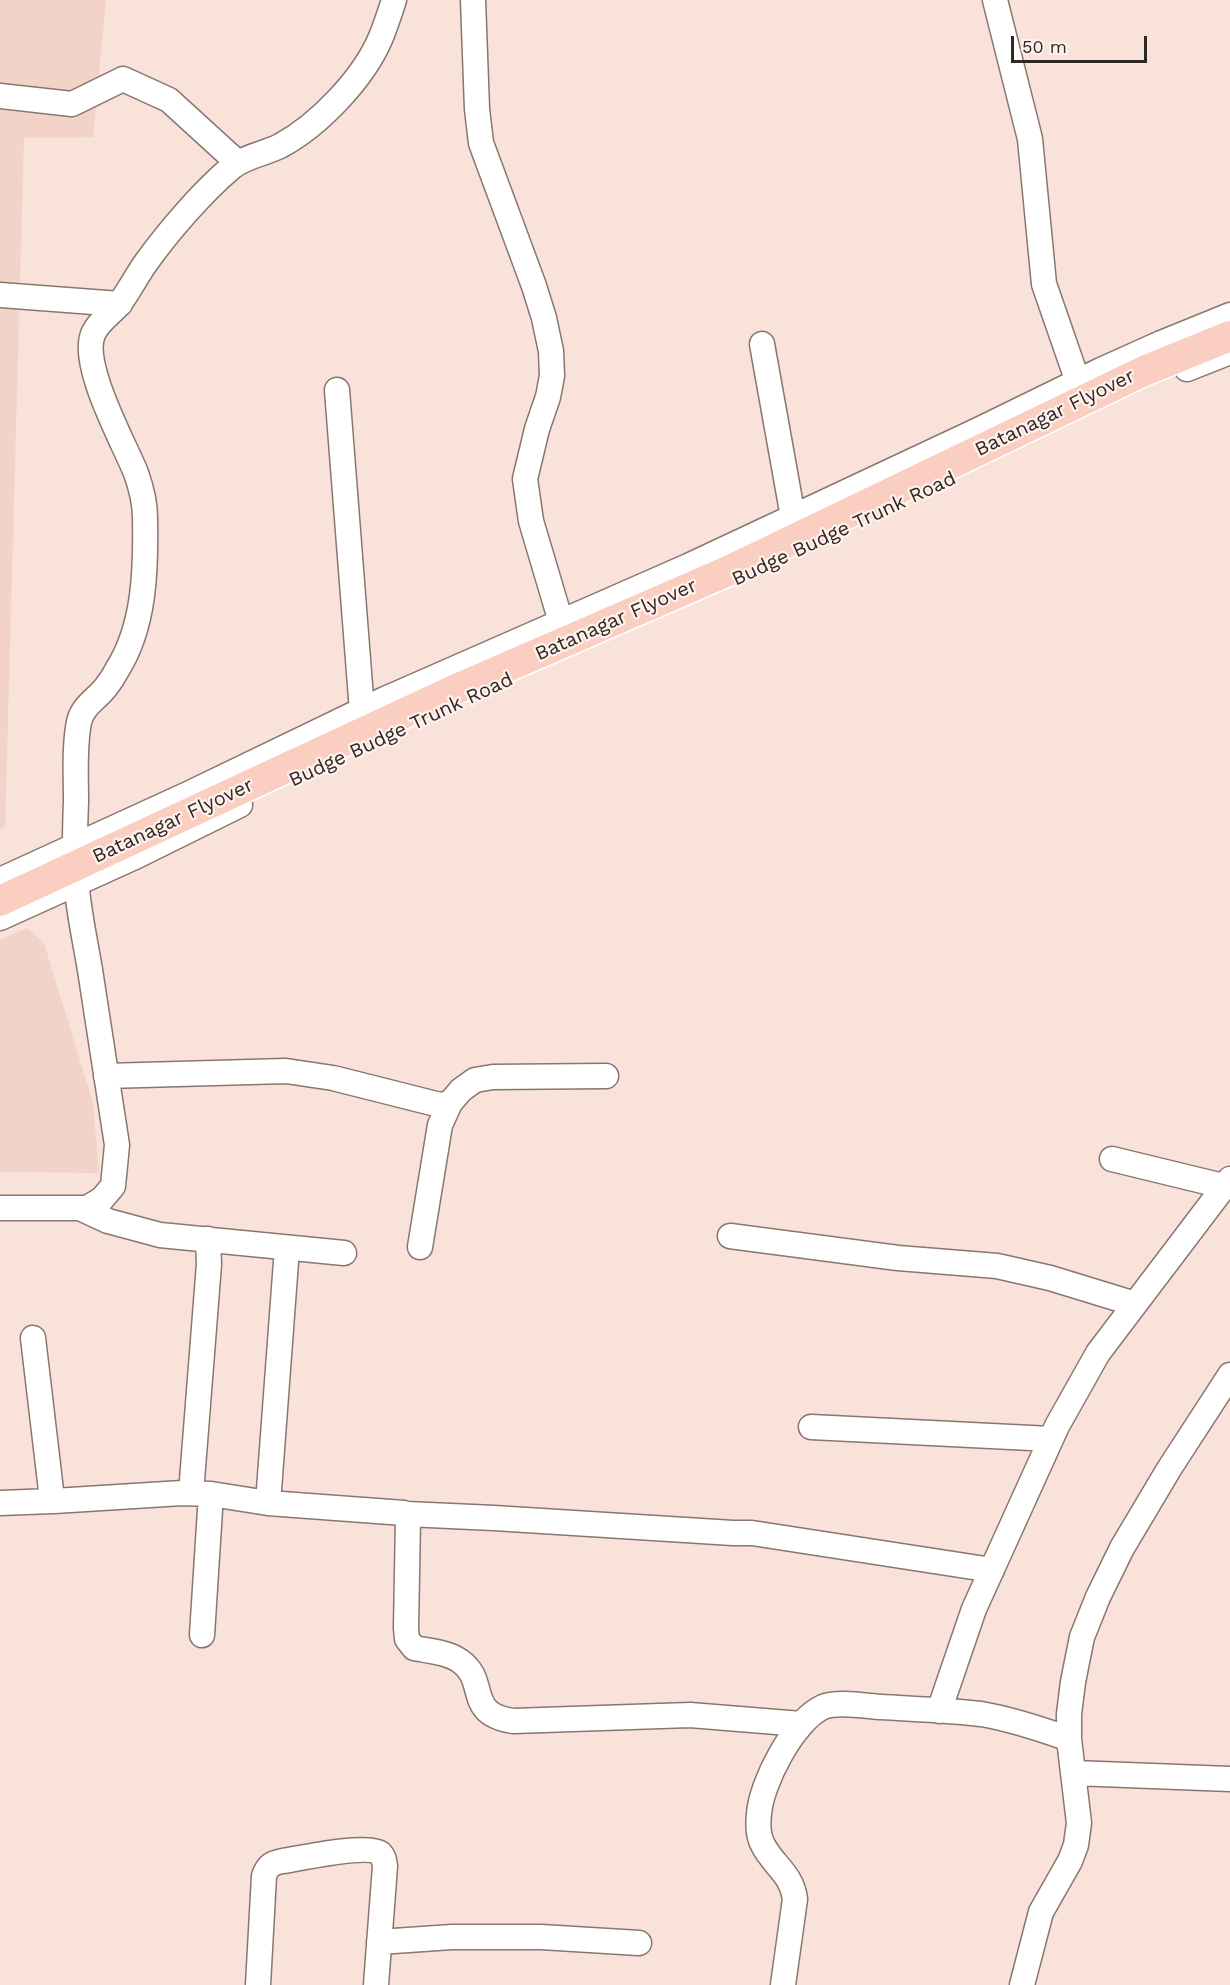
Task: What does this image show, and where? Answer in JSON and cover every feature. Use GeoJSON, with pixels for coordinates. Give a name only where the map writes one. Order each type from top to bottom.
{"type":"FeatureCollection","features":[{"type":"Feature","properties":{"kind":"main road","name":"Batanagar Flyover"},"geometry":{"type":"LineString","coordinates":[[0,901],[444,695],[728,571],[1144,371],[1230,336]]}},
{"type":"Feature","properties":{"kind":"street"},"geometry":{"type":"LineString","coordinates":[[0,1208],[87,1208],[102,1199],[113,1186],[117,1145],[76,883],[76,757],[82,712],[88,703],[105,688],[119,668],[134,635],[142,590],[145,543],[144,500],[136,474],[105,402],[93,364],[90,343],[92,334],[120,304],[141,269],[168,234],[210,189],[238,163],[282,145],[325,112],[352,85],[380,39],[394,0]]}},
{"type":"Feature","properties":{"kind":"street"},"geometry":{"type":"LineString","coordinates":[[473,0],[477,109],[481,143],[534,286],[551,351],[552,376],[548,397],[534,438],[525,479],[531,521],[561,622]]}},
{"type":"Feature","properties":{"kind":"street"},"geometry":{"type":"LineString","coordinates":[[995,0],[1030,139],[1044,284],[1078,382]]}},
{"type":"Feature","properties":{"kind":"street"},"geometry":{"type":"LineString","coordinates":[[0,96],[72,104],[123,79],[169,100],[238,163]]}},
{"type":"Feature","properties":{"kind":"street"},"geometry":{"type":"LineString","coordinates":[[0,295],[120,304]]}},
{"type":"Feature","properties":{"kind":"street","name":"Budge Budge Trunk Road"},"geometry":{"type":"LineString","coordinates":[[0,880],[362,711],[793,517],[1161,343],[1230,315]]}},
{"type":"Feature","properties":{"kind":"street"},"geometry":{"type":"LineString","coordinates":[[762,344],[793,517]]}},
{"type":"Feature","properties":{"kind":"street","name":"Budge Budge Trunk Road"},"geometry":{"type":"LineString","coordinates":[[0,918],[428,717],[818,543],[1032,438],[1137,390],[1230,352]]}},
{"type":"Feature","properties":{"kind":"street"},"geometry":{"type":"LineString","coordinates":[[337,390],[362,711]]}},
{"type":"Feature","properties":{"kind":"street"},"geometry":{"type":"LineString","coordinates":[[106,1076],[286,1071],[333,1078],[440,1105],[450,1103]]}},
{"type":"Feature","properties":{"kind":"street"},"geometry":{"type":"LineString","coordinates":[[420,1247],[440,1125],[450,1103],[461,1090],[475,1080],[493,1077],[606,1076]]}},
{"type":"Feature","properties":{"kind":"street"},"geometry":{"type":"LineString","coordinates":[[939,1711],[974,1609],[1051,1439],[1098,1353],[1227,1183],[1112,1160]]}},
{"type":"Feature","properties":{"kind":"street"},"geometry":{"type":"LineString","coordinates":[[80,1208],[108,1221],[160,1235],[344,1253]]}},
{"type":"Feature","properties":{"kind":"street"},"geometry":{"type":"LineString","coordinates":[[730,1236],[898,1258],[997,1266],[1050,1278],[1135,1304]]}},
{"type":"Feature","properties":{"kind":"street"},"geometry":{"type":"LineString","coordinates":[[202,1635],[201,1493],[208,1239]]}},
{"type":"Feature","properties":{"kind":"street"},"geometry":{"type":"LineString","coordinates":[[268,1503],[287,1248]]}},
{"type":"Feature","properties":{"kind":"street"},"geometry":{"type":"LineString","coordinates":[[33,1338],[52,1501]]}},
{"type":"Feature","properties":{"kind":"street"},"geometry":{"type":"LineString","coordinates":[[1022,1985],[1041,1912],[1070,1861],[1076,1845],[1079,1823],[1069,1739],[1073,1682],[1082,1637],[1098,1597],[1122,1548],[1169,1469],[1230,1375]]}},
{"type":"Feature","properties":{"kind":"street"},"geometry":{"type":"LineString","coordinates":[[811,1427],[1051,1439]]}},
{"type":"Feature","properties":{"kind":"street"},"geometry":{"type":"LineString","coordinates":[[0,1503],[201,1493],[268,1503],[407,1514],[752,1533],[992,1570]]}},
{"type":"Feature","properties":{"kind":"street"},"geometry":{"type":"LineString","coordinates":[[407,1514],[407,1639],[414,1648],[443,1653],[460,1661],[470,1672],[483,1707],[489,1714],[513,1721],[690,1714],[801,1724]]}},
{"type":"Feature","properties":{"kind":"street"},"geometry":{"type":"LineString","coordinates":[[783,1985],[795,1899],[794,1887],[763,1846],[759,1813],[763,1794],[775,1766],[801,1724],[816,1711],[826,1706],[851,1705],[982,1714],[1040,1728],[1069,1739]]}},
{"type":"Feature","properties":{"kind":"street"},"geometry":{"type":"LineString","coordinates":[[1074,1773],[1230,1779]]}},
{"type":"Feature","properties":{"kind":"street"},"geometry":{"type":"LineString","coordinates":[[258,1985],[264,1876],[267,1867],[273,1863],[356,1850],[378,1852],[383,1856],[385,1866],[376,1985]]}},
{"type":"Feature","properties":{"kind":"street"},"geometry":{"type":"LineString","coordinates":[[379,1942],[464,1937],[541,1937],[639,1943]]}},
{"type":"Feature","properties":{"kind":"shaded area"},"geometry":{"type":"Polygon","coordinates":[[[0,0],[106,0],[93,137],[24,138],[5,827],[0,829],[0,0]]]}},
{"type":"Feature","properties":{"kind":"shaded area"},"geometry":{"type":"Polygon","coordinates":[[[27,928],[44,943],[93,1103],[99,1173],[0,1172],[0,940],[27,928]]]}}]}
